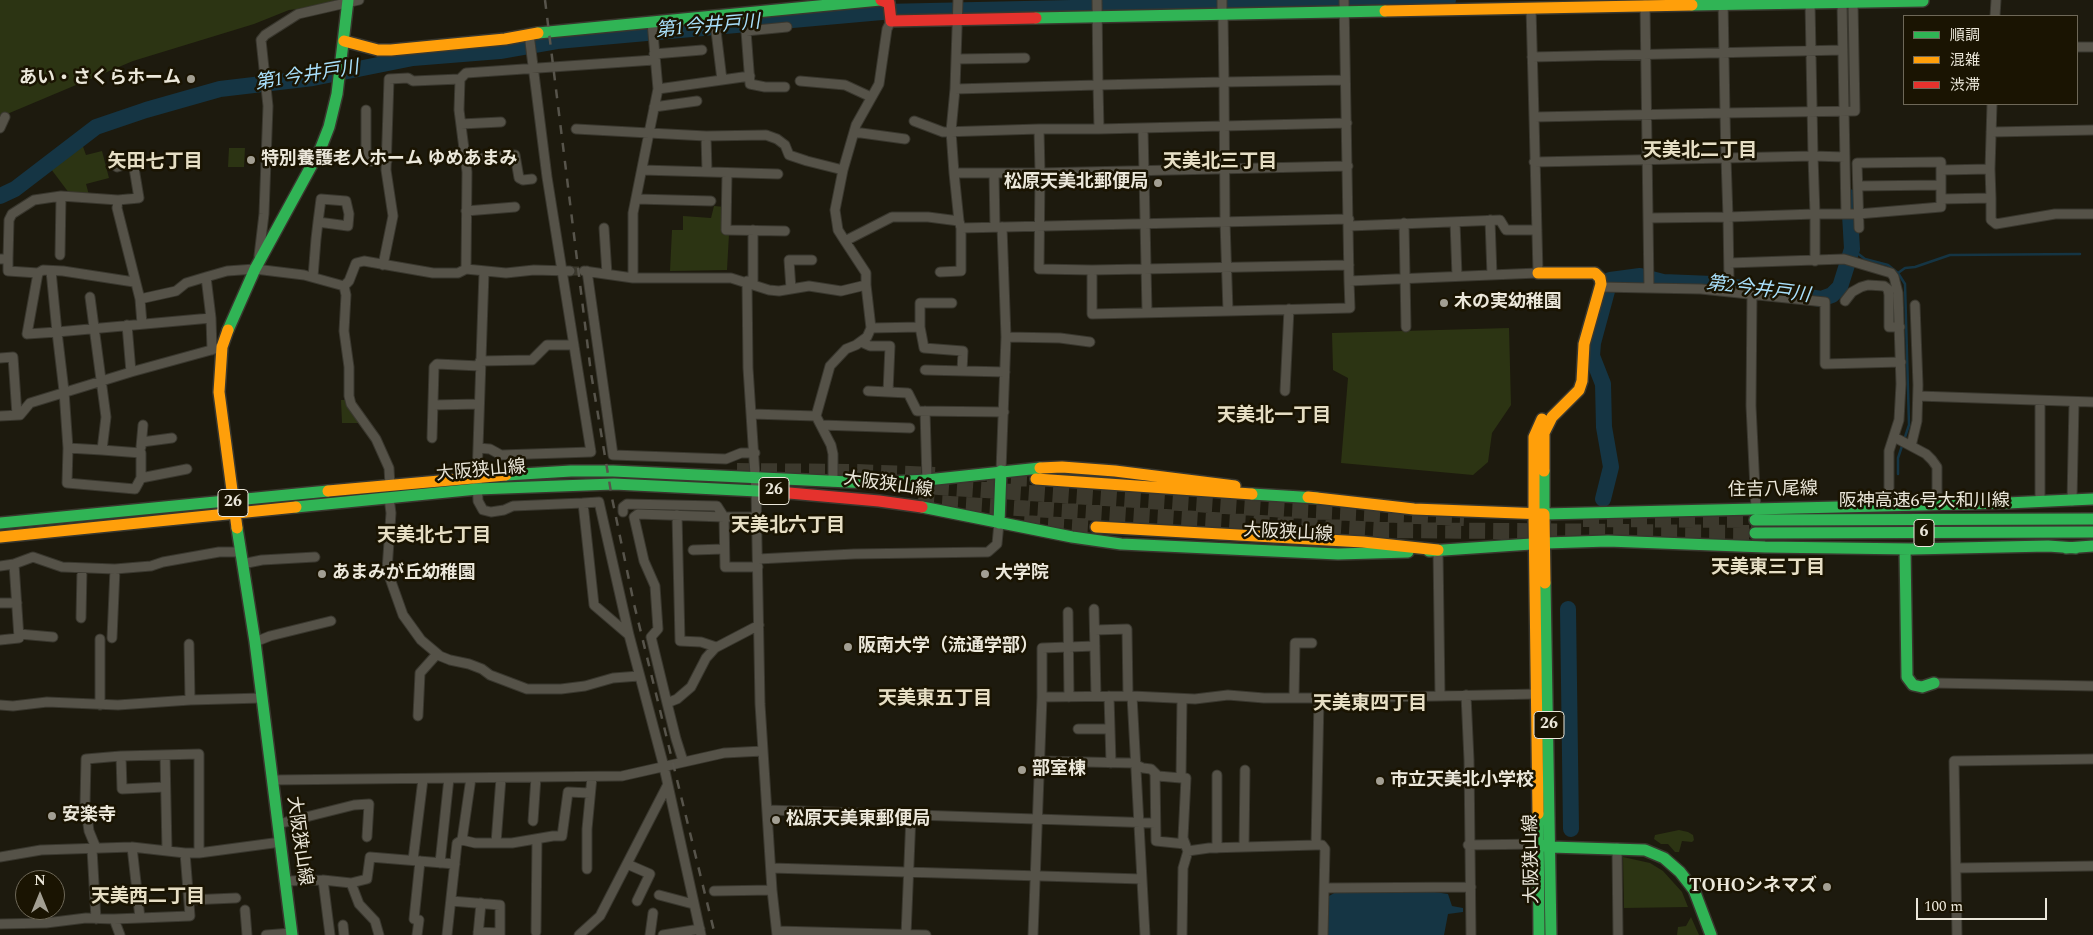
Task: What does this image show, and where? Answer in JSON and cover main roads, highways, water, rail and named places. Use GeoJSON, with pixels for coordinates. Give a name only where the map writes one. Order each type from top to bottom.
{"type":"FeatureCollection","features":[{"type":"Feature","properties":{"kind":"main road"},"geometry":{"type":"LineString","coordinates":[[344,41],[378,50],[391,50],[419,46],[529,38],[586,27],[652,25],[886,2],[891,21],[1097,18],[1344,8],[1923,1]]}},
{"type":"Feature","properties":{"kind":"main road","name":"大阪狭山線"},"geometry":{"type":"LineString","coordinates":[[292,934],[255,642],[240,552],[219,392],[217,349],[257,266],[320,150],[329,127],[337,94],[348,2]]}},
{"type":"Feature","properties":{"kind":"main road"},"geometry":{"type":"LineString","coordinates":[[1538,273],[1595,273],[1606,287],[1584,344],[1582,381],[1573,398],[1548,412],[1537,427],[1533,447],[1539,514]]}},
{"type":"Feature","properties":{"kind":"main road","name":"大阪狭山線"},"geometry":{"type":"LineString","coordinates":[[0,523],[477,477],[613,471],[870,484],[927,480],[1001,471],[1062,468],[1115,470],[1317,498],[1414,509],[1539,514],[1551,847],[1551,935]]}},
{"type":"Feature","properties":{"kind":"main road"},"geometry":{"type":"LineString","coordinates":[[999,523],[1001,471]]}},
{"type":"Feature","properties":{"kind":"main road"},"geometry":{"type":"LineString","coordinates":[[1036,478],[1317,498]]}},
{"type":"Feature","properties":{"kind":"main road","name":"大阪狭山線"},"geometry":{"type":"LineString","coordinates":[[0,537],[477,489],[614,484],[756,490],[879,501],[935,509],[1072,537],[1121,544],[1338,554],[1540,544]]}},
{"type":"Feature","properties":{"kind":"main road","name":"住吉八尾線"},"geometry":{"type":"LineString","coordinates":[[1539,514],[1756,514],[1888,506],[2093,500]]}},
{"type":"Feature","properties":{"kind":"main road","name":"阪神高速6号大和川線"},"geometry":{"type":"LineString","coordinates":[[1756,514],[2093,518]]}},
{"type":"Feature","properties":{"kind":"main road"},"geometry":{"type":"LineString","coordinates":[[1096,527],[1363,542],[1438,550]]}},
{"type":"Feature","properties":{"kind":"main road","name":"阪神高速6号大和川線"},"geometry":{"type":"LineString","coordinates":[[1754,533],[2093,532]]}},
{"type":"Feature","properties":{"kind":"main road"},"geometry":{"type":"LineString","coordinates":[[1540,544],[1625,541],[1765,547],[1905,548],[2042,546],[2093,550]]}},
{"type":"Feature","properties":{"kind":"main road","name":"大阪狭山線"},"geometry":{"type":"LineString","coordinates":[[1539,935],[1536,694],[1540,544]]}},
{"type":"Feature","properties":{"kind":"main road"},"geometry":{"type":"LineString","coordinates":[[2066,548],[2093,546]]}},
{"type":"Feature","properties":{"kind":"main road"},"geometry":{"type":"LineString","coordinates":[[1905,548],[1907,677],[1913,685],[1922,687],[1934,683]]}},
{"type":"Feature","properties":{"kind":"main road"},"geometry":{"type":"LineString","coordinates":[[1538,844],[1551,847],[1645,850],[1664,858],[1680,872],[1694,890],[1711,935]]}},
{"type":"Feature","properties":{"kind":"water"},"geometry":{"type":"Polygon","coordinates":[[[1428,891],[1448,894],[1452,906],[1463,908],[1463,912],[1448,914],[1444,935],[1326,935],[1329,896],[1336,892],[1428,891]]]}},
{"type":"Feature","properties":{"kind":"waterway","name":"第1今井戸川"},"geometry":{"type":"LineString","coordinates":[[0,196],[15,189],[96,127],[146,110],[220,89],[313,78],[413,58],[500,51],[557,41],[882,12],[1448,0]]}},
{"type":"Feature","properties":{"kind":"waterway","name":"第2今井戸川"},"geometry":{"type":"LineString","coordinates":[[1803,296],[1821,299],[1832,295],[1840,287],[1852,249],[1849,197]]}},
{"type":"Feature","properties":{"kind":"waterway"},"geometry":{"type":"LineString","coordinates":[[1852,249],[1865,259],[1888,265],[1898,273],[1905,284],[1909,425],[1898,458],[1898,474]]}},
{"type":"Feature","properties":{"kind":"waterway"},"geometry":{"type":"LineString","coordinates":[[1898,273],[1905,268],[1915,267],[1950,255],[2080,254]]}},
{"type":"Feature","properties":{"kind":"waterway","name":"第2今井戸川"},"geometry":{"type":"LineString","coordinates":[[1603,499],[1611,467],[1604,427],[1603,384],[1592,356],[1593,343],[1610,280],[1640,276],[1663,282],[1713,284],[1769,292]]}},
{"type":"Feature","properties":{"kind":"waterway"},"geometry":{"type":"LineString","coordinates":[[1568,609],[1571,829]]}},
{"type":"Feature","properties":{"kind":"tunnel"},"geometry":{"type":"LineString","coordinates":[[570,271],[584,271]]}},
{"type":"Feature","properties":{"kind":"tunnel"},"geometry":{"type":"LineString","coordinates":[[737,471],[935,475]]}},
{"type":"Feature","properties":{"kind":"tunnel"},"geometry":{"type":"LineString","coordinates":[[987,477],[1036,479]]}},
{"type":"Feature","properties":{"kind":"tunnel"},"geometry":{"type":"LineString","coordinates":[[909,485],[1285,510],[1464,518]]}},
{"type":"Feature","properties":{"kind":"tunnel"},"geometry":{"type":"LineString","coordinates":[[918,502],[1378,530],[1755,533]]}},
{"type":"Feature","properties":{"kind":"tunnel"},"geometry":{"type":"LineString","coordinates":[[1583,519],[1755,520]]}},
{"type":"Feature","properties":{"kind":"tunnel"},"geometry":{"type":"LineString","coordinates":[[1024,523],[1096,527]]}},
{"type":"Feature","properties":{"kind":"railway"},"geometry":{"type":"LineString","coordinates":[[545,0],[591,373],[612,498],[634,604],[715,935]]}},
{"type":"Feature","properties":{"kind":"place","name":"あい・さくらホーム"},"geometry":{"type":"Point","coordinates":[191,79]}},
{"type":"Feature","properties":{"kind":"place","name":"特別養護老人ホーム ゆめあまみ"},"geometry":{"type":"Point","coordinates":[251,160]}},
{"type":"Feature","properties":{"kind":"place","name":"松原天美北郵便局"},"geometry":{"type":"Point","coordinates":[1158,183]}},
{"type":"Feature","properties":{"kind":"place","name":"木の実幼稚園"},"geometry":{"type":"Point","coordinates":[1444,303]}},
{"type":"Feature","properties":{"kind":"place","name":"あまみが丘幼稚園"},"geometry":{"type":"Point","coordinates":[322,574]}},
{"type":"Feature","properties":{"kind":"place","name":"大学院"},"geometry":{"type":"Point","coordinates":[985,574]}},
{"type":"Feature","properties":{"kind":"place","name":"阪南大学（流通学部）"},"geometry":{"type":"Point","coordinates":[848,647]}},
{"type":"Feature","properties":{"kind":"place","name":"部室棟"},"geometry":{"type":"Point","coordinates":[1022,770]}},
{"type":"Feature","properties":{"kind":"place","name":"市立天美北小学校"},"geometry":{"type":"Point","coordinates":[1380,781]}},
{"type":"Feature","properties":{"kind":"place","name":"安楽寺"},"geometry":{"type":"Point","coordinates":[52,816]}},
{"type":"Feature","properties":{"kind":"place","name":"松原天美東郵便局"},"geometry":{"type":"Point","coordinates":[776,820]}},
{"type":"Feature","properties":{"kind":"place","name":"TOHOシネマズ"},"geometry":{"type":"Point","coordinates":[1827,887]}},
{"type":"Feature","properties":{"kind":"district","name":"天美北二丁目"},"geometry":{"type":"Point","coordinates":[1700,152]}},
{"type":"Feature","properties":{"kind":"district","name":"矢田七丁目"},"geometry":{"type":"Point","coordinates":[155,163]}},
{"type":"Feature","properties":{"kind":"district","name":"天美北三丁目"},"geometry":{"type":"Point","coordinates":[1220,163]}},
{"type":"Feature","properties":{"kind":"district","name":"天美北一丁目"},"geometry":{"type":"Point","coordinates":[1274,417]}},
{"type":"Feature","properties":{"kind":"district","name":"天美北六丁目"},"geometry":{"type":"Point","coordinates":[788,527]}},
{"type":"Feature","properties":{"kind":"district","name":"天美北七丁目"},"geometry":{"type":"Point","coordinates":[434,537]}},
{"type":"Feature","properties":{"kind":"district","name":"天美東三丁目"},"geometry":{"type":"Point","coordinates":[1768,569]}},
{"type":"Feature","properties":{"kind":"district","name":"天美東五丁目"},"geometry":{"type":"Point","coordinates":[935,700]}},
{"type":"Feature","properties":{"kind":"district","name":"天美東四丁目"},"geometry":{"type":"Point","coordinates":[1370,705]}},
{"type":"Feature","properties":{"kind":"district","name":"天美西二丁目"},"geometry":{"type":"Point","coordinates":[148,898]}}]}
